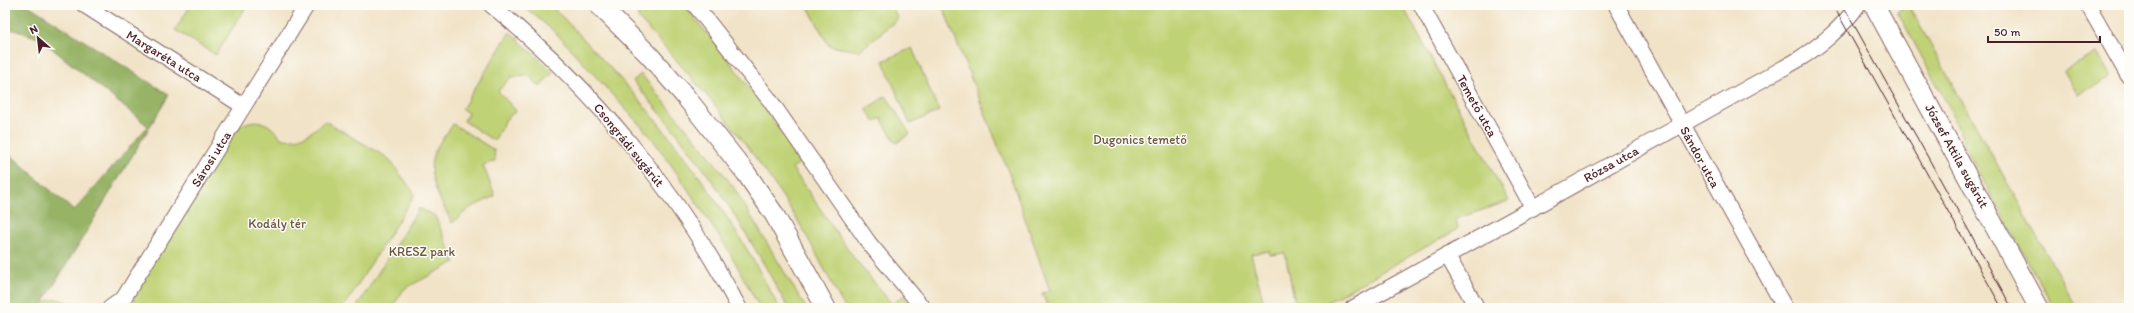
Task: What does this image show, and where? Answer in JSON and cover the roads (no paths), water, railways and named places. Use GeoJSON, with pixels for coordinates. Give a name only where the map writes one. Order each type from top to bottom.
{"type":"FeatureCollection","features":[{"type":"Feature","properties":{"kind":"main road"},"geometry":{"type":"LineString","coordinates":[[599,5],[649,55],[685,96],[746,173],[774,214],[826,308]]}},
{"type":"Feature","properties":{"kind":"main road","name":"József Attila sugárút"},"geometry":{"type":"LineString","coordinates":[[1874,5],[2039,308]]}},
{"type":"Feature","properties":{"kind":"street","name":"Margaréta utca"},"geometry":{"type":"LineString","coordinates":[[84,5],[243,106]]}},
{"type":"Feature","properties":{"kind":"street","name":"Sárosi utca"},"geometry":{"type":"LineString","coordinates":[[110,308],[123,299],[307,5]]}},
{"type":"Feature","properties":{"kind":"street","name":"Csongrádi sugárút"},"geometry":{"type":"LineString","coordinates":[[492,5],[543,50],[603,111],[645,162],[693,228],[718,268],[738,308]]}},
{"type":"Feature","properties":{"kind":"street"},"geometry":{"type":"LineString","coordinates":[[695,5],[772,103],[869,243],[923,308]]}},
{"type":"Feature","properties":{"kind":"street","name":"Temető utca"},"geometry":{"type":"LineString","coordinates":[[1421,5],[1533,208]]}},
{"type":"Feature","properties":{"kind":"street","name":"Sándor utca"},"geometry":{"type":"LineString","coordinates":[[1616,5],[1785,308]]}},
{"type":"Feature","properties":{"kind":"street","name":"Rózsa utca"},"geometry":{"type":"LineString","coordinates":[[1353,308],[1820,46],[1839,30],[1858,5]]}},
{"type":"Feature","properties":{"kind":"street"},"geometry":{"type":"LineString","coordinates":[[2088,5],[2129,77]]}},
{"type":"Feature","properties":{"kind":"street"},"geometry":{"type":"LineString","coordinates":[[1447,255],[1477,308]]}},
{"type":"Feature","properties":{"kind":"tram line"},"geometry":{"type":"LineString","coordinates":[[1833,5],[2002,308]]}},
{"type":"Feature","properties":{"kind":"tram line"},"geometry":{"type":"LineString","coordinates":[[1843,5],[2012,308]]}},
{"type":"Feature","properties":{"kind":"park label","name":"Dugonics temető"},"geometry":{"type":"Point","coordinates":[1140,139]}},
{"type":"Feature","properties":{"kind":"park label","name":"Kodály tér"},"geometry":{"type":"Point","coordinates":[277,223]}},
{"type":"Feature","properties":{"kind":"park label","name":"KRESZ park"},"geometry":{"type":"Point","coordinates":[422,251]}}]}
